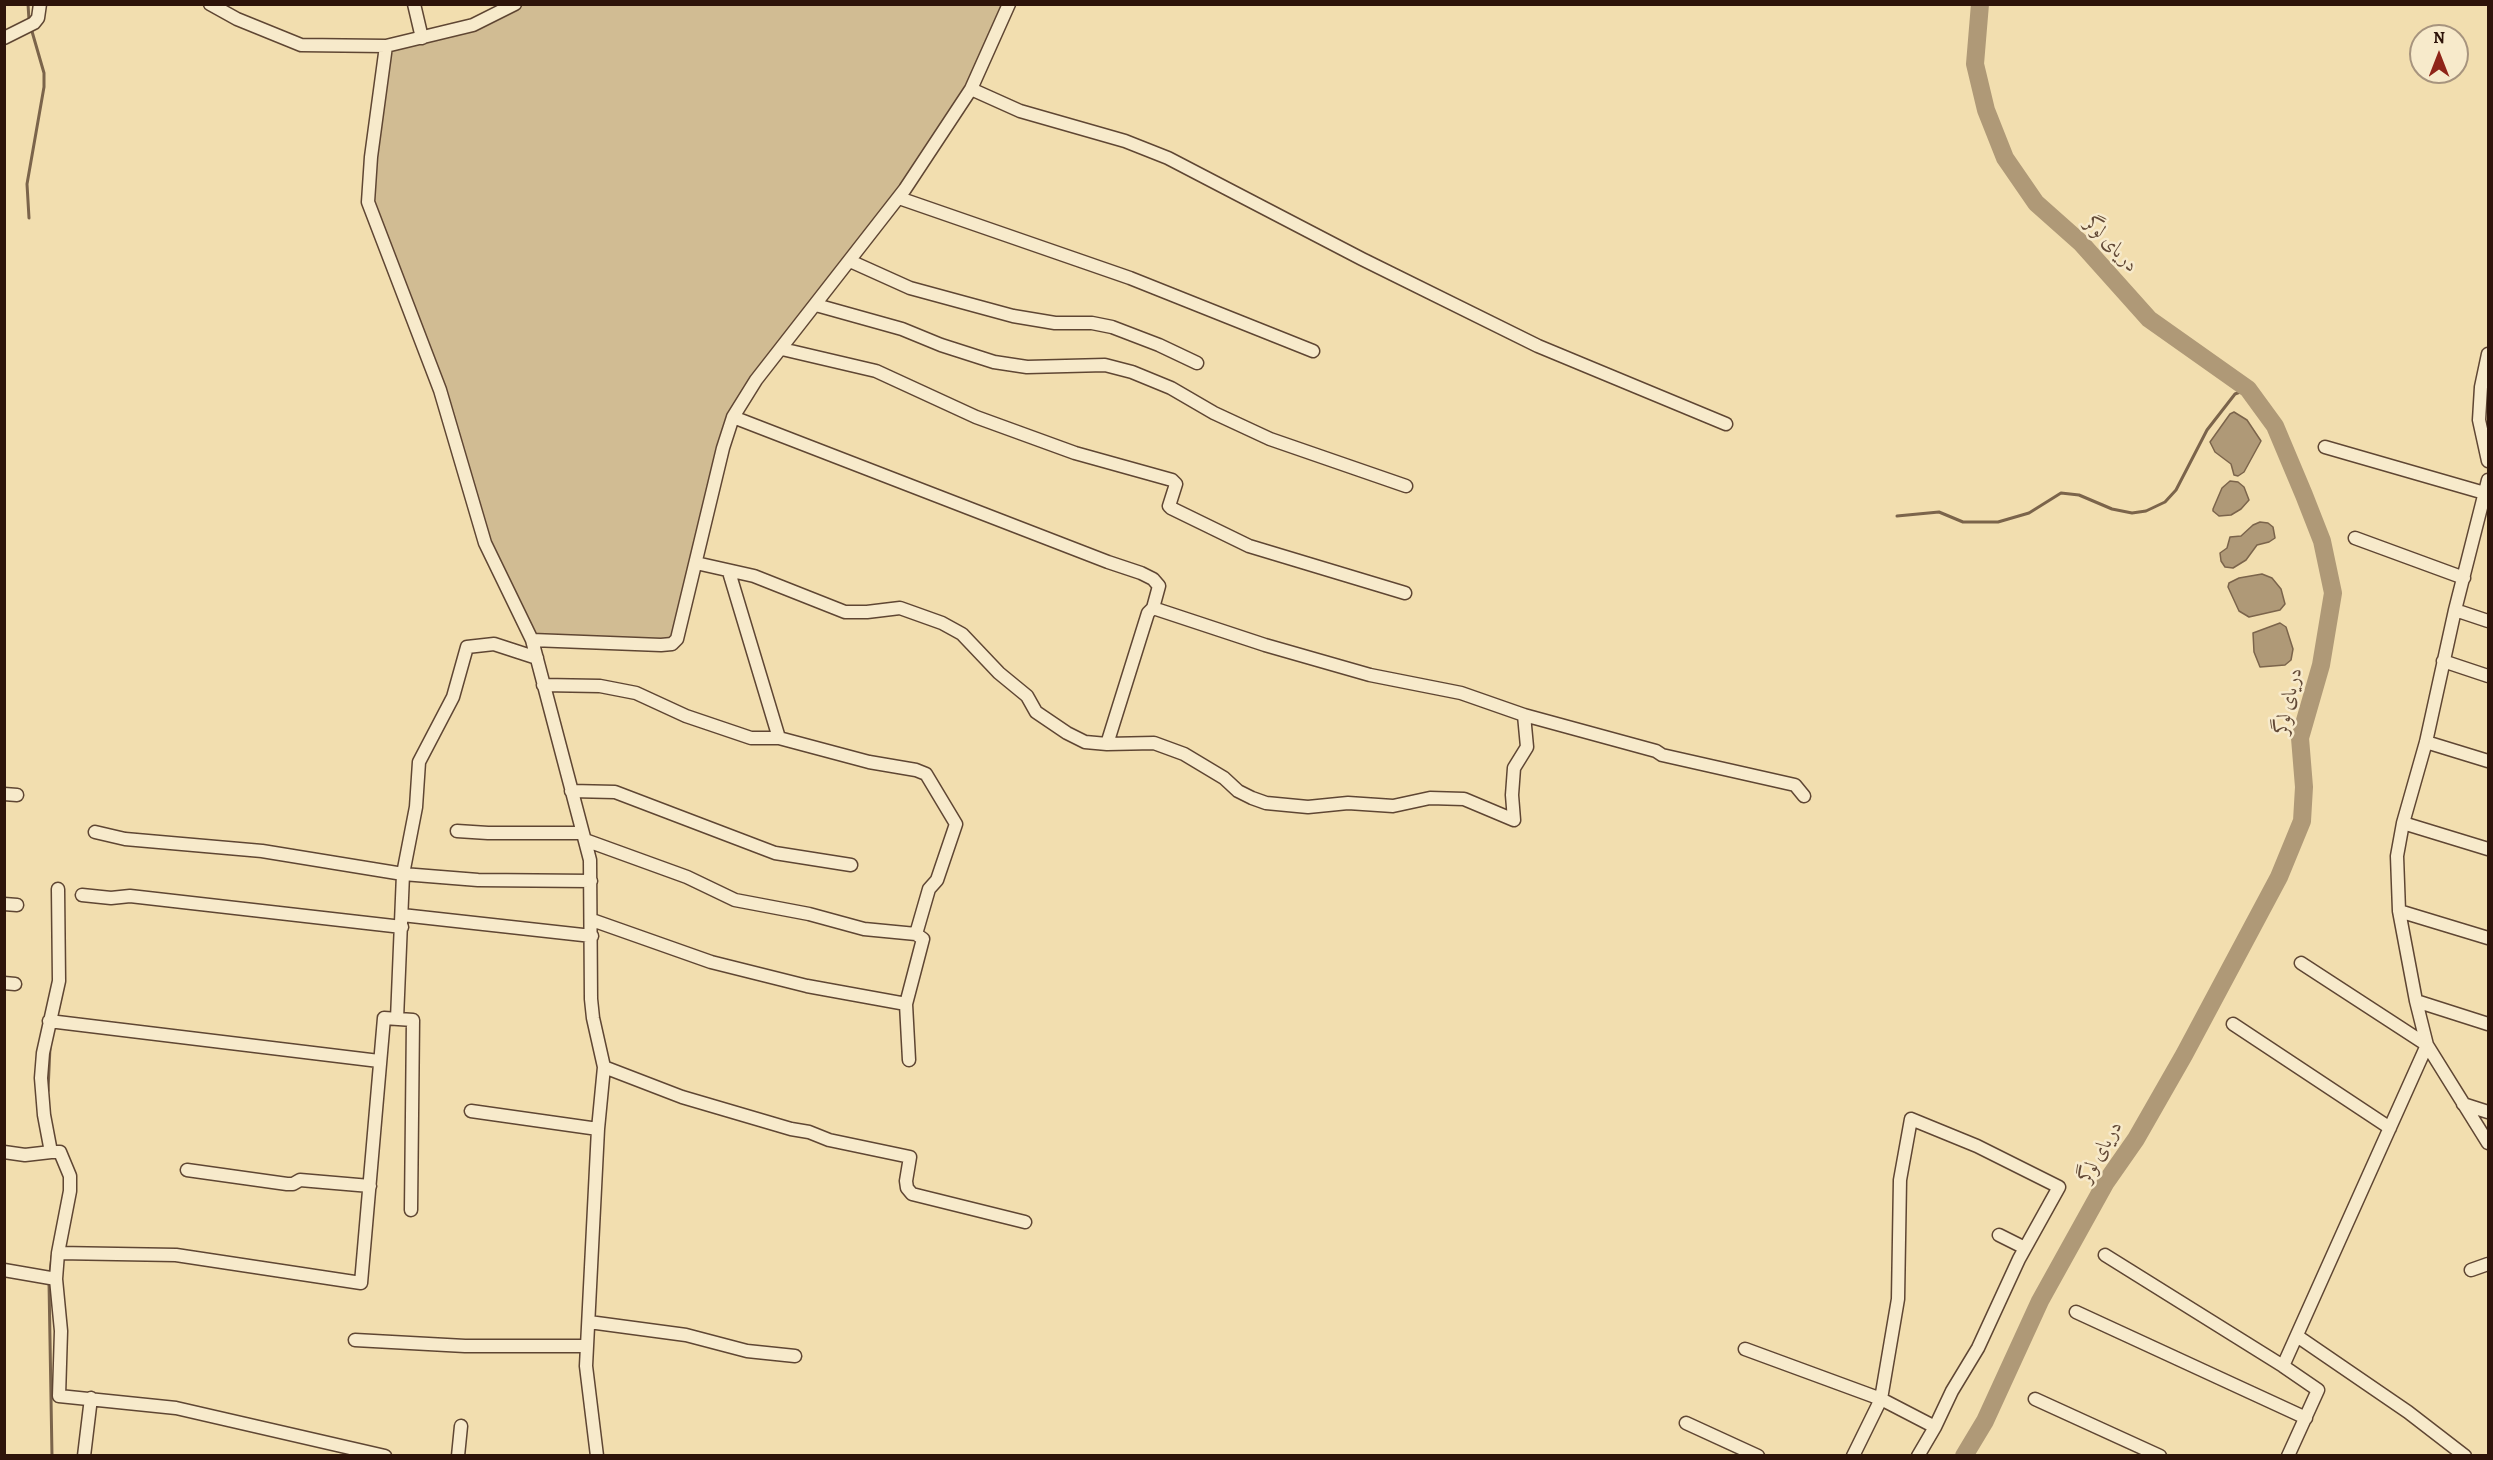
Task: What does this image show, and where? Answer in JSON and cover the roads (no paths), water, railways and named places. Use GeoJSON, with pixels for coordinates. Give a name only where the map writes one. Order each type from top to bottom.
{"type":"FeatureCollection","features":[{"type":"Feature","properties":{"kind":"street"},"geometry":{"type":"LineString","coordinates":[[4,23],[6,38],[34,23],[38,18],[40,4]]}},
{"type":"Feature","properties":{"kind":"street"},"geometry":{"type":"LineString","coordinates":[[210,4],[261,30],[301,45],[386,46],[474,24],[514,4]]}},
{"type":"Feature","properties":{"kind":"street"},"geometry":{"type":"LineString","coordinates":[[414,4],[422,38]]}},
{"type":"Feature","properties":{"kind":"street"},"geometry":{"type":"LineString","coordinates":[[532,640],[672,644],[677,639],[723,448],[733,417],[756,380],[899,198],[970,89],[1009,4]]}},
{"type":"Feature","properties":{"kind":"street"},"geometry":{"type":"LineString","coordinates":[[386,46],[371,157],[368,202],[440,390],[484,543],[532,640],[590,860],[593,1018],[604,1067],[598,1129],[586,1366],[597,1455]]}},
{"type":"Feature","properties":{"kind":"street"},"geometry":{"type":"LineString","coordinates":[[970,89],[1020,111],[1125,141],[1168,158],[1362,259],[1538,346],[1726,424]]}},
{"type":"Feature","properties":{"kind":"street"},"geometry":{"type":"LineString","coordinates":[[899,198],[1130,278],[1313,351]]}},
{"type":"Feature","properties":{"kind":"street"},"geometry":{"type":"LineString","coordinates":[[850,261],[910,288],[1013,316],[1055,323],[1092,323],[1112,327],[1160,345],[1197,363]]}},
{"type":"Feature","properties":{"kind":"street"},"geometry":{"type":"LineString","coordinates":[[816,305],[902,329],[941,345],[994,362],[1027,367],[1105,365],[1132,372],[1171,388],[1214,413],[1270,439],[1406,486]]}},
{"type":"Feature","properties":{"kind":"street"},"geometry":{"type":"LineString","coordinates":[[782,349],[876,371],[998,425],[1075,453],[1172,480],[1176,484],[1169,506],[1171,508],[1239,542],[1404,593]]}},
{"type":"Feature","properties":{"kind":"street"},"geometry":{"type":"LineString","coordinates":[[2488,354],[2481,387],[2479,420],[2488,461]]}},
{"type":"Feature","properties":{"kind":"street"},"geometry":{"type":"LineString","coordinates":[[733,417],[1153,579],[1159,586],[1153,608],[1148,613],[1107,744]]}},
{"type":"Feature","properties":{"kind":"street"},"geometry":{"type":"LineString","coordinates":[[2325,447],[2487,494]]}},
{"type":"Feature","properties":{"kind":"street"},"geometry":{"type":"LineString","coordinates":[[2488,480],[2487,494],[2455,610],[2426,742],[2403,823],[2397,856],[2399,910],[2427,1046],[2488,1143]]}},
{"type":"Feature","properties":{"kind":"street"},"geometry":{"type":"LineString","coordinates":[[2355,538],[2464,578]]}},
{"type":"Feature","properties":{"kind":"street"},"geometry":{"type":"LineString","coordinates":[[696,563],[754,576],[845,612],[900,608],[942,622],[963,634],[999,673],[1027,696],[1036,712],[1067,733],[1085,742],[1154,743],[1164,746],[1184,754],[1224,778],[1238,791],[1266,802],[1308,807],[1348,803],[1393,806],[1430,798],[1464,800],[1514,820],[1514,768],[1527,747],[1524,715]]}},
{"type":"Feature","properties":{"kind":"street"},"geometry":{"type":"LineString","coordinates":[[729,572],[779,738]]}},
{"type":"Feature","properties":{"kind":"street"},"geometry":{"type":"LineString","coordinates":[[1153,608],[1264,645],[1370,675],[1461,693],[1524,715],[1662,755],[1794,785],[1804,796]]}},
{"type":"Feature","properties":{"kind":"street"},"geometry":{"type":"LineString","coordinates":[[2455,610],[2488,621]]}},
{"type":"Feature","properties":{"kind":"street"},"geometry":{"type":"LineString","coordinates":[[397,1019],[403,874],[416,807],[419,762],[453,697],[467,647],[494,644],[537,658]]}},
{"type":"Feature","properties":{"kind":"street"},"geometry":{"type":"LineString","coordinates":[[2443,662],[2488,676]]}},
{"type":"Feature","properties":{"kind":"street"},"geometry":{"type":"LineString","coordinates":[[543,685],[600,686],[636,693],[686,716],[751,738],[779,738],[869,762],[916,770],[930,778],[956,824],[937,880],[929,889],[916,934]]}},
{"type":"Feature","properties":{"kind":"street"},"geometry":{"type":"LineString","coordinates":[[2426,742],[2488,761]]}},
{"type":"Feature","properties":{"kind":"street"},"geometry":{"type":"LineString","coordinates":[[572,791],[615,792],[775,853],[851,865]]}},
{"type":"Feature","properties":{"kind":"street"},"geometry":{"type":"LineString","coordinates":[[2403,823],[2488,849]]}},
{"type":"Feature","properties":{"kind":"street"},"geometry":{"type":"LineString","coordinates":[[456,831],[584,837],[687,877],[735,900],[809,914],[864,929],[916,934],[923,939],[906,1004],[909,1060]]}},
{"type":"Feature","properties":{"kind":"street"},"geometry":{"type":"LineString","coordinates":[[95,832],[125,839],[262,851],[403,874],[478,880],[591,881]]}},
{"type":"Feature","properties":{"kind":"street"},"geometry":{"type":"LineString","coordinates":[[51,1152],[44,1115],[41,1078],[49,1021],[59,981],[58,889]]}},
{"type":"Feature","properties":{"kind":"street"},"geometry":{"type":"LineString","coordinates":[[82,895],[152,898],[592,936]]}},
{"type":"Feature","properties":{"kind":"street"},"geometry":{"type":"LineString","coordinates":[[2399,910],[2488,938]]}},
{"type":"Feature","properties":{"kind":"street"},"geometry":{"type":"LineString","coordinates":[[592,920],[711,962],[807,986],[906,1004]]}},
{"type":"Feature","properties":{"kind":"street"},"geometry":{"type":"LineString","coordinates":[[2301,963],[2427,1046]]}},
{"type":"Feature","properties":{"kind":"street"},"geometry":{"type":"LineString","coordinates":[[2416,1001],[2488,1024]]}},
{"type":"Feature","properties":{"kind":"street"},"geometry":{"type":"LineString","coordinates":[[58,1254],[176,1255],[361,1282],[378,1111],[375,1102],[384,1018],[413,1020],[411,1210]]}},
{"type":"Feature","properties":{"kind":"street"},"geometry":{"type":"LineString","coordinates":[[49,1021],[379,1061]]}},
{"type":"Feature","properties":{"kind":"street"},"geometry":{"type":"LineString","coordinates":[[2233,1024],[2390,1128]]}},
{"type":"Feature","properties":{"kind":"street"},"geometry":{"type":"LineString","coordinates":[[2283,1366],[2427,1046]]}},
{"type":"Feature","properties":{"kind":"street"},"geometry":{"type":"LineString","coordinates":[[604,1067],[682,1097],[829,1140],[910,1157],[906,1180],[907,1188],[912,1194],[1025,1222]]}},
{"type":"Feature","properties":{"kind":"street"},"geometry":{"type":"LineString","coordinates":[[2463,1104],[2488,1112]]}},
{"type":"Feature","properties":{"kind":"street"},"geometry":{"type":"LineString","coordinates":[[471,1111],[598,1129]]}},
{"type":"Feature","properties":{"kind":"street"},"geometry":{"type":"LineString","coordinates":[[1854,1455],[1881,1399],[1898,1299],[1900,1180],[1911,1119],[1977,1146],[2059,1186],[2025,1248],[1978,1348],[1918,1455]]}},
{"type":"Feature","properties":{"kind":"street"},"geometry":{"type":"LineString","coordinates":[[4,1152],[25,1155],[60,1152],[70,1176],[70,1191],[58,1254],[56,1279],[62,1331],[59,1396],[176,1408],[386,1455]]}},
{"type":"Feature","properties":{"kind":"street"},"geometry":{"type":"LineString","coordinates":[[187,1170],[287,1184],[300,1180],[370,1186]]}},
{"type":"Feature","properties":{"kind":"street"},"geometry":{"type":"LineString","coordinates":[[1999,1234],[2025,1248]]}},
{"type":"Feature","properties":{"kind":"street"},"geometry":{"type":"LineString","coordinates":[[2105,1255],[2318,1390],[2289,1455]]}},
{"type":"Feature","properties":{"kind":"street"},"geometry":{"type":"LineString","coordinates":[[2471,1270],[2488,1264]]}},
{"type":"Feature","properties":{"kind":"street"},"geometry":{"type":"LineString","coordinates":[[4,1270],[56,1279]]}},
{"type":"Feature","properties":{"kind":"street"},"geometry":{"type":"LineString","coordinates":[[2076,1312],[2306,1418]]}},
{"type":"Feature","properties":{"kind":"street"},"geometry":{"type":"LineString","coordinates":[[589,1322],[686,1335],[747,1350],[795,1356]]}},
{"type":"Feature","properties":{"kind":"street"},"geometry":{"type":"LineString","coordinates":[[2297,1336],[2408,1412],[2465,1455]]}},
{"type":"Feature","properties":{"kind":"street"},"geometry":{"type":"LineString","coordinates":[[355,1340],[465,1346],[587,1346]]}},
{"type":"Feature","properties":{"kind":"street"},"geometry":{"type":"LineString","coordinates":[[1745,1349],[1881,1399],[1935,1427]]}},
{"type":"Feature","properties":{"kind":"street"},"geometry":{"type":"LineString","coordinates":[[84,1455],[91,1398]]}},
{"type":"Feature","properties":{"kind":"street"},"geometry":{"type":"LineString","coordinates":[[2035,1399],[2160,1455]]}},
{"type":"Feature","properties":{"kind":"street"},"geometry":{"type":"LineString","coordinates":[[1686,1423],[1758,1455]]}},
{"type":"Feature","properties":{"kind":"street"},"geometry":{"type":"LineString","coordinates":[[458,1455],[461,1426]]}},
{"type":"Feature","properties":{"kind":"waterway"},"geometry":{"type":"LineString","coordinates":[[28,4],[29,20]]}},
{"type":"Feature","properties":{"kind":"waterway","name":"دریای لوگر"},"geometry":{"type":"LineString","coordinates":[[1964,1456],[1985,1421],[2040,1301],[2106,1182],[2136,1139],[2184,1055],[2279,877],[2302,821],[2304,787],[2300,738],[2321,665],[2333,593],[2322,541],[2304,495],[2275,426],[2248,389],[2149,319],[2081,243],[2036,203],[2005,158],[1986,110],[1975,64],[1980,4]]}},
{"type":"Feature","properties":{"kind":"waterway"},"geometry":{"type":"LineString","coordinates":[[29,218],[27,184],[44,87],[44,73],[31,28]]}},
{"type":"Feature","properties":{"kind":"waterway"},"geometry":{"type":"LineString","coordinates":[[1897,516],[1939,512],[1963,522],[1998,522],[2029,513],[2061,493],[2079,495],[2112,509],[2132,513],[2146,511],[2165,502],[2176,490],[2207,430],[2235,394],[2248,389]]}},
{"type":"Feature","properties":{"kind":"waterway"},"geometry":{"type":"LineString","coordinates":[[58,1011],[63,988]]}},
{"type":"Feature","properties":{"kind":"waterway"},"geometry":{"type":"LineString","coordinates":[[48,1091],[50,1047]]}},
{"type":"Feature","properties":{"kind":"waterway"},"geometry":{"type":"LineString","coordinates":[[50,1273],[52,1256]]}},
{"type":"Feature","properties":{"kind":"waterway"},"geometry":{"type":"LineString","coordinates":[[49,1282],[52,1456]]}}]}
